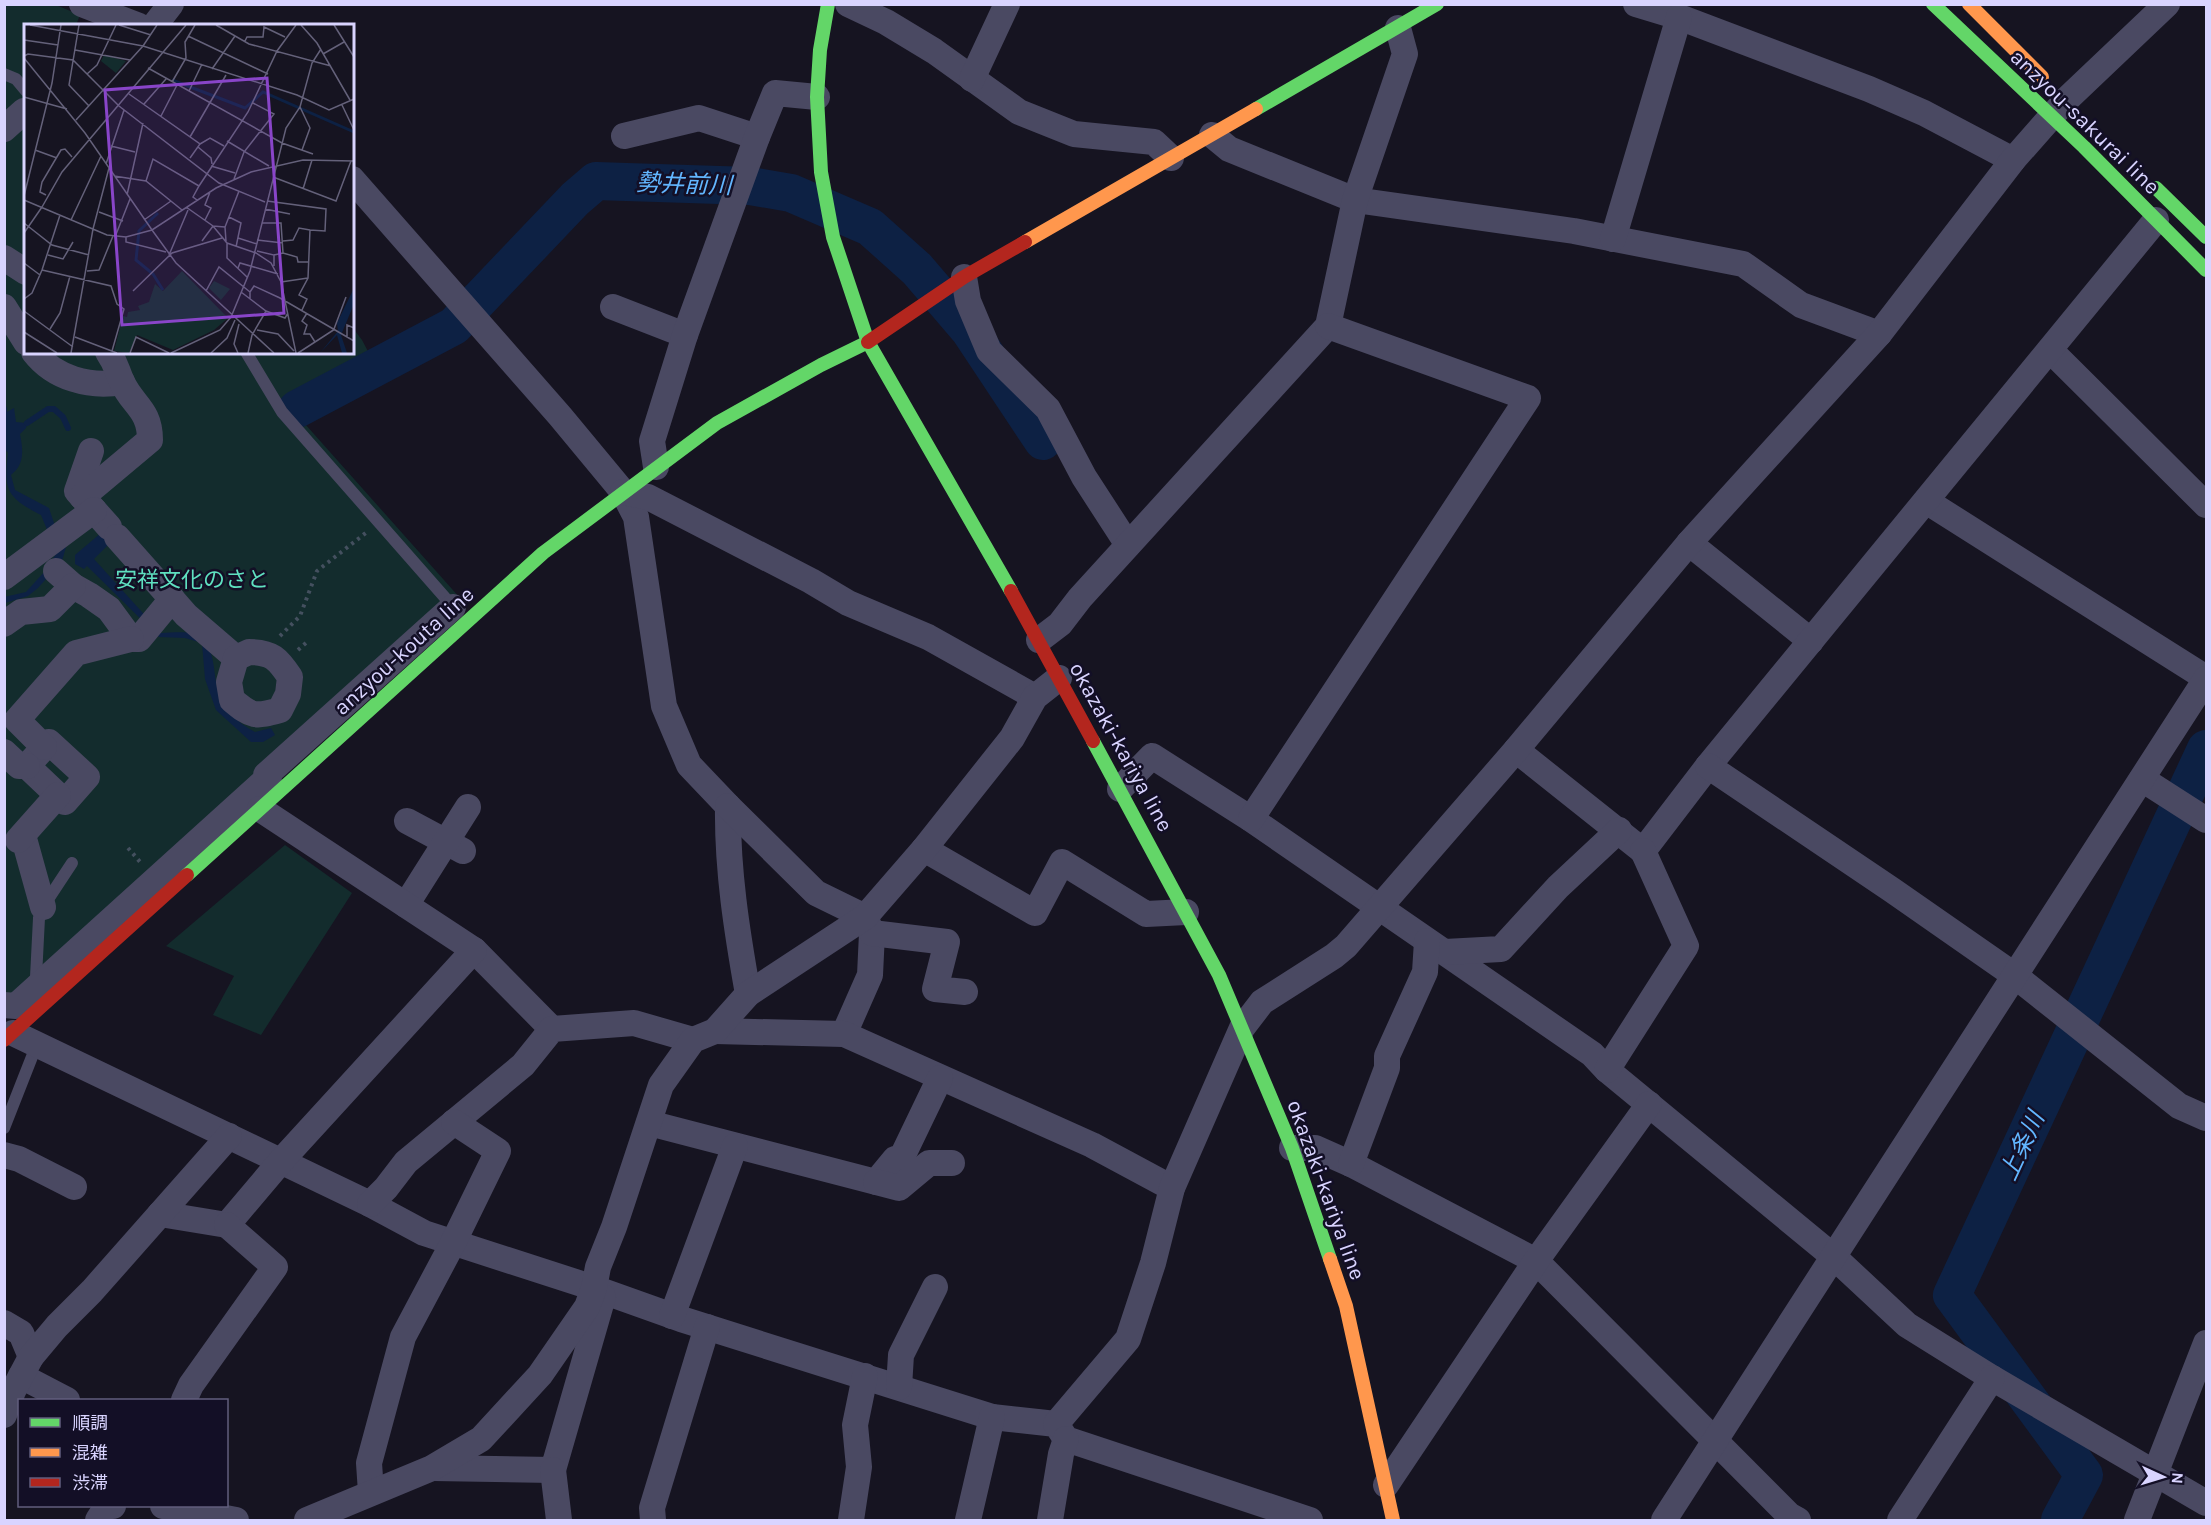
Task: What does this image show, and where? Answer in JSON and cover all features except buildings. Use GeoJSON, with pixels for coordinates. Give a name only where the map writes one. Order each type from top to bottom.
{"type":"FeatureCollection","features":[{"type":"Feature","properties":{"kind":"main road","name":"okazaki-kariya line"},"geometry":{"type":"LineString","coordinates":[[828,4],[820,50],[817,97],[821,172],[833,237],[868,342],[1039,640],[1219,975],[1292,1148],[1346,1306],[1393,1521]]}},
{"type":"Feature","properties":{"kind":"main road","name":"anzyou-kouta line"},"geometry":{"type":"LineString","coordinates":[[7,1034],[54,995],[260,809],[460,615],[717,423],[821,365],[868,342],[964,277],[1437,4]]}},
{"type":"Feature","properties":{"kind":"main road","name":"anzyou-sakurai line"},"geometry":{"type":"LineString","coordinates":[[1933,4],[2060,100]]}},
{"type":"Feature","properties":{"kind":"main road","name":"anzyou-sakurai line"},"geometry":{"type":"LineString","coordinates":[[1969,4],[2060,100],[2156,220],[2206,270]]}},
{"type":"Feature","properties":{"kind":"main road","name":"anzyou-sakurai line"},"geometry":{"type":"LineString","coordinates":[[2150,182],[2206,237]]}},
{"type":"Feature","properties":{"kind":"street"},"geometry":{"type":"LineString","coordinates":[[82,4],[134,24]]}},
{"type":"Feature","properties":{"kind":"street"},"geometry":{"type":"LineString","coordinates":[[156,24],[171,4]]}},
{"type":"Feature","properties":{"kind":"street"},"geometry":{"type":"LineString","coordinates":[[848,4],[886,22],[934,51],[1019,112],[1074,134],[1154,142],[1171,158]]}},
{"type":"Feature","properties":{"kind":"street"},"geometry":{"type":"LineString","coordinates":[[972,79],[1007,4]]}},
{"type":"Feature","properties":{"kind":"street"},"geometry":{"type":"LineString","coordinates":[[1636,4],[1679,17],[1869,88],[1924,112],[2013,160]]}},
{"type":"Feature","properties":{"kind":"street"},"geometry":{"type":"LineString","coordinates":[[1050,1521],[1061,1454],[1061,1431],[1128,1338],[1153,1263],[1172,1188],[1242,1028],[1262,1002],[1346,946],[1516,750],[1689,543],[1879,334],[2060,100],[2166,4]]}},
{"type":"Feature","properties":{"kind":"street"},"geometry":{"type":"LineString","coordinates":[[1613,238],[1679,17]]}},
{"type":"Feature","properties":{"kind":"street"},"geometry":{"type":"LineString","coordinates":[[1039,640],[1060,624],[1080,598],[1328,326],[1355,200],[1405,54],[1398,28]]}},
{"type":"Feature","properties":{"kind":"street"},"geometry":{"type":"LineString","coordinates":[[656,467],[652,441],[685,335],[775,93],[817,97]]}},
{"type":"Feature","properties":{"kind":"street"},"geometry":{"type":"LineString","coordinates":[[4,129],[24,102]]}},
{"type":"Feature","properties":{"kind":"street"},"geometry":{"type":"LineString","coordinates":[[624,136],[699,118],[757,137]]}},
{"type":"Feature","properties":{"kind":"street"},"geometry":{"type":"LineString","coordinates":[[1212,135],[1230,149],[1355,200],[1574,231],[1743,264],[1801,305],[1879,334]]}},
{"type":"Feature","properties":{"kind":"street"},"geometry":{"type":"LineString","coordinates":[[354,181],[560,416],[622,492],[636,517],[664,706],[689,765],[816,893],[868,925],[947,942],[935,989],[965,992]]}},
{"type":"Feature","properties":{"kind":"street"},"geometry":{"type":"LineString","coordinates":[[1643,851],[1708,766],[2156,220]]}},
{"type":"Feature","properties":{"kind":"street"},"geometry":{"type":"LineString","coordinates":[[4,258],[24,271]]}},
{"type":"Feature","properties":{"kind":"street"},"geometry":{"type":"LineString","coordinates":[[964,277],[968,302],[989,351],[1048,409],[1084,477],[1128,545]]}},
{"type":"Feature","properties":{"kind":"street"},"geometry":{"type":"LineString","coordinates":[[4,307],[24,332]]}},
{"type":"Feature","properties":{"kind":"street"},"geometry":{"type":"LineString","coordinates":[[613,307],[685,335]]}},
{"type":"Feature","properties":{"kind":"street"},"geometry":{"type":"LineString","coordinates":[[1251,819],[1528,398],[1328,326]]}},
{"type":"Feature","properties":{"kind":"street"},"geometry":{"type":"LineString","coordinates":[[2050,350],[2206,505]]}},
{"type":"Feature","properties":{"kind":"street"},"geometry":{"type":"LineString","coordinates":[[43,354],[66,378],[109,384],[122,381]]}},
{"type":"Feature","properties":{"kind":"street"},"geometry":{"type":"LineString","coordinates":[[4,624],[21,612],[50,609],[54,568],[100,518],[150,440],[150,426],[145,415],[122,381],[119,369],[109,354]]}},
{"type":"Feature","properties":{"kind":"street"},"geometry":{"type":"LineString","coordinates":[[91,451],[77,491],[186,615],[236,658]]}},
{"type":"Feature","properties":{"kind":"street"},"geometry":{"type":"LineString","coordinates":[[622,492],[648,497],[811,581],[848,603],[928,638],[1035,697]]}},
{"type":"Feature","properties":{"kind":"street"},"geometry":{"type":"LineString","coordinates":[[1664,1521],[1886,1172],[2014,975],[2030,955],[2206,678],[1926,501]]}},
{"type":"Feature","properties":{"kind":"street"},"geometry":{"type":"LineString","coordinates":[[1689,543],[1811,641]]}},
{"type":"Feature","properties":{"kind":"street"},"geometry":{"type":"LineString","coordinates":[[4,577],[54,568],[109,609],[131,639]]}},
{"type":"Feature","properties":{"kind":"street"},"geometry":{"type":"LineString","coordinates":[[77,784],[53,745],[11,714],[76,653],[139,639],[172,598]]}},
{"type":"Feature","properties":{"kind":"street"},"geometry":{"type":"LineString","coordinates":[[4,1005],[16,1006],[268,777],[266,775],[307,737],[460,615]]}},
{"type":"Feature","properties":{"kind":"street"},"geometry":{"type":"LineString","coordinates":[[249,652],[264,652],[279,661],[290,677],[288,694],[280,710],[263,715],[248,714],[232,700],[229,682],[236,658],[249,652]]}},
{"type":"Feature","properties":{"kind":"street"},"geometry":{"type":"LineString","coordinates":[[559,1521],[553,1470],[599,1289],[598,1267],[614,1227],[661,1085],[704,1035],[748,993],[868,925],[924,849],[1012,738],[1035,697],[1059,678]]}},
{"type":"Feature","properties":{"kind":"street"},"geometry":{"type":"LineString","coordinates":[[282,706],[307,737]]}},
{"type":"Feature","properties":{"kind":"street"},"geometry":{"type":"LineString","coordinates":[[27,766],[53,745]]}},
{"type":"Feature","properties":{"kind":"street"},"geometry":{"type":"LineString","coordinates":[[1516,750],[1643,851],[1686,946],[1607,1070]]}},
{"type":"Feature","properties":{"kind":"street"},"geometry":{"type":"LineString","coordinates":[[4,752],[19,766],[27,766],[77,784]]}},
{"type":"Feature","properties":{"kind":"street"},"geometry":{"type":"LineString","coordinates":[[1120,789],[1152,756],[1251,819],[1592,1054],[1607,1070],[1834,1257],[1907,1325],[1992,1378],[2206,1503]]}},
{"type":"Feature","properties":{"kind":"street"},"geometry":{"type":"LineString","coordinates":[[1708,766],[2014,975],[2179,1106],[2206,1118]]}},
{"type":"Feature","properties":{"kind":"street"},"geometry":{"type":"LineString","coordinates":[[2142,779],[2206,820]]}},
{"type":"Feature","properties":{"kind":"street"},"geometry":{"type":"LineString","coordinates":[[43,907],[21,837],[77,784]]}},
{"type":"Feature","properties":{"kind":"street"},"geometry":{"type":"LineString","coordinates":[[728,806],[728,843],[740,952],[748,993]]}},
{"type":"Feature","properties":{"kind":"street"},"geometry":{"type":"LineString","coordinates":[[406,905],[455,847],[468,807]]}},
{"type":"Feature","properties":{"kind":"street"},"geometry":{"type":"LineString","coordinates":[[260,809],[474,950],[552,1029]]}},
{"type":"Feature","properties":{"kind":"street"},"geometry":{"type":"LineString","coordinates":[[407,820],[455,847]]}},
{"type":"Feature","properties":{"kind":"street"},"geometry":{"type":"LineString","coordinates":[[1436,946],[1501,949],[1558,887],[1618,830]]}},
{"type":"Feature","properties":{"kind":"street"},"geometry":{"type":"LineString","coordinates":[[924,849],[1035,914],[1062,862],[1146,914],[1186,912]]}},
{"type":"Feature","properties":{"kind":"street"},"geometry":{"type":"LineString","coordinates":[[844,1034],[870,975],[868,925]]}},
{"type":"Feature","properties":{"kind":"street"},"geometry":{"type":"LineString","coordinates":[[1351,1164],[1387,1068],[1387,1056],[1436,946]]}},
{"type":"Feature","properties":{"kind":"street"},"geometry":{"type":"LineString","coordinates":[[226,1225],[281,1161],[474,950]]}},
{"type":"Feature","properties":{"kind":"street"},"geometry":{"type":"LineString","coordinates":[[370,1204],[406,1162],[523,1065],[552,1029],[634,1023],[704,1035],[844,1034],[1092,1145],[1172,1188]]}},
{"type":"Feature","properties":{"kind":"street"},"geometry":{"type":"LineString","coordinates":[[7,1034],[37,1044],[370,1204],[424,1233],[599,1289],[672,1316],[992,1418],[1061,1431],[1279,1516],[1310,1521]]}},
{"type":"Feature","properties":{"kind":"street"},"geometry":{"type":"LineString","coordinates":[[876,1182],[895,1159],[902,1157],[940,1078]]}},
{"type":"Feature","properties":{"kind":"street"},"geometry":{"type":"LineString","coordinates":[[1386,1485],[1536,1261],[1649,1104]]}},
{"type":"Feature","properties":{"kind":"street"},"geometry":{"type":"LineString","coordinates":[[371,1492],[369,1463],[403,1336],[453,1243],[498,1151],[454,1122]]}},
{"type":"Feature","properties":{"kind":"street"},"geometry":{"type":"LineString","coordinates":[[649,1124],[898,1188],[928,1164],[952,1163]]}},
{"type":"Feature","properties":{"kind":"street"},"geometry":{"type":"LineString","coordinates":[[4,1415],[26,1366],[57,1326],[92,1291],[229,1136]]}},
{"type":"Feature","properties":{"kind":"street"},"geometry":{"type":"LineString","coordinates":[[672,1316],[735,1146]]}},
{"type":"Feature","properties":{"kind":"street"},"geometry":{"type":"LineString","coordinates":[[1292,1148],[1315,1148],[1351,1164],[1536,1261],[1789,1515],[1798,1521]]}},
{"type":"Feature","properties":{"kind":"street"},"geometry":{"type":"LineString","coordinates":[[4,1155],[74,1187]]}},
{"type":"Feature","properties":{"kind":"street"},"geometry":{"type":"LineString","coordinates":[[160,1214],[226,1225],[275,1267],[190,1385],[185,1399]]}},
{"type":"Feature","properties":{"kind":"street"},"geometry":{"type":"LineString","coordinates":[[899,1387],[901,1355],[935,1287]]}},
{"type":"Feature","properties":{"kind":"street"},"geometry":{"type":"LineString","coordinates":[[307,1521],[432,1468],[481,1439],[540,1375],[599,1289]]}},
{"type":"Feature","properties":{"kind":"street"},"geometry":{"type":"LineString","coordinates":[[4,1323],[21,1333],[26,1366],[65,1399]]}},
{"type":"Feature","properties":{"kind":"street"},"geometry":{"type":"LineString","coordinates":[[653,1521],[652,1508],[707,1327]]}},
{"type":"Feature","properties":{"kind":"street"},"geometry":{"type":"LineString","coordinates":[[2137,1521],[2206,1343]]}},
{"type":"Feature","properties":{"kind":"street"},"geometry":{"type":"LineString","coordinates":[[851,1521],[859,1467],[855,1425],[866,1376]]}},
{"type":"Feature","properties":{"kind":"street"},"geometry":{"type":"LineString","coordinates":[[1900,1521],[1992,1378]]}},
{"type":"Feature","properties":{"kind":"street"},"geometry":{"type":"LineString","coordinates":[[968,1521],[992,1418]]}},
{"type":"Feature","properties":{"kind":"street"},"geometry":{"type":"LineString","coordinates":[[432,1468],[553,1470]]}},
{"type":"Feature","properties":{"kind":"street"},"geometry":{"type":"LineString","coordinates":[[98,1521],[106,1507]]}},
{"type":"Feature","properties":{"kind":"street"},"geometry":{"type":"LineString","coordinates":[[168,1507],[236,1521]]}},
{"type":"Feature","properties":{"kind":"lane"},"geometry":{"type":"LineString","coordinates":[[4,74],[16,79],[24,99]]}},
{"type":"Feature","properties":{"kind":"lane"},"geometry":{"type":"LineString","coordinates":[[247,354],[282,412],[460,615]]}},
{"type":"Feature","properties":{"kind":"lane"},"geometry":{"type":"LineString","coordinates":[[54,995],[36,977],[39,918],[43,907],[72,863]]}},
{"type":"Feature","properties":{"kind":"lane"},"geometry":{"type":"LineString","coordinates":[[4,1128],[37,1044]]}},
{"type":"Feature","properties":{"kind":"path"},"geometry":{"type":"LineString","coordinates":[[264,652],[300,616],[317,571],[379,523]]}},
{"type":"Feature","properties":{"kind":"path"},"geometry":{"type":"LineString","coordinates":[[128,848],[138,859]]}},
{"type":"Feature","properties":{"kind":"green space","name":"安祥文化のさと"},"geometry":{"type":"Polygon","coordinates":[[[5,5],[56,5],[80,15],[76,24],[24,24],[24,354],[354,354],[354,329],[372,359],[289,406],[460,598],[5,1002],[5,5]]]}},
{"type":"Feature","properties":{"kind":"green space"},"geometry":{"type":"Polygon","coordinates":[[[285,845],[352,893],[261,1035],[213,1015],[234,976],[166,946],[285,845]]]}},
{"type":"Feature","properties":{"kind":"water"},"geometry":{"type":"Polygon","coordinates":[[[14,408],[16,422],[27,423],[26,428],[20,434],[21,461],[11,475],[15,490],[49,508],[56,529],[64,539],[66,547],[62,561],[38,588],[28,596],[5,603],[4,597],[26,592],[45,571],[60,548],[48,532],[41,515],[21,503],[10,492],[6,476],[8,453],[5,449],[5,413],[14,408]]]}},
{"type":"Feature","properties":{"kind":"water"},"geometry":{"type":"Polygon","coordinates":[[[101,533],[110,543],[94,559],[161,633],[186,633],[201,637],[206,642],[212,656],[217,687],[227,708],[237,719],[255,732],[271,728],[275,735],[263,742],[251,742],[216,710],[205,679],[202,643],[185,638],[159,637],[87,566],[84,569],[75,564],[75,555],[101,533]]]}},
{"type":"Feature","properties":{"kind":"waterway","name":"勢井前川"},"geometry":{"type":"LineString","coordinates":[[297,409],[454,326],[575,199],[596,181],[750,186],[791,193],[870,227],[917,269],[970,331],[1043,441]]}},
{"type":"Feature","properties":{"kind":"waterway"},"geometry":{"type":"LineString","coordinates":[[4,409],[4,417]]}},
{"type":"Feature","properties":{"kind":"waterway"},"geometry":{"type":"LineString","coordinates":[[27,423],[48,409],[54,409],[63,417],[68,428]]}},
{"type":"Feature","properties":{"kind":"waterway","name":"上条川"},"geometry":{"type":"LineString","coordinates":[[2060,1520],[2084,1475],[1952,1295],[2206,749]]}},
{"type":"Feature","properties":{"kind":"traffic: fast"},"geometry":{"type":"LineString","coordinates":[[828,4],[820,50],[817,97],[821,172],[833,237],[868,342],[1011,591]]}},
{"type":"Feature","properties":{"kind":"traffic: fast"},"geometry":{"type":"LineString","coordinates":[[1256,109],[1437,4]]}},
{"type":"Feature","properties":{"kind":"traffic: fast"},"geometry":{"type":"LineString","coordinates":[[1933,4],[2084,147],[2206,270]]}},
{"type":"Feature","properties":{"kind":"traffic: fast"},"geometry":{"type":"LineString","coordinates":[[2156,188],[2206,237]]}},
{"type":"Feature","properties":{"kind":"traffic: fast"},"geometry":{"type":"LineString","coordinates":[[187,875],[543,553],[717,423],[821,365],[868,342]]}},
{"type":"Feature","properties":{"kind":"traffic: fast"},"geometry":{"type":"LineString","coordinates":[[1093,741],[1219,975],[1292,1148],[1330,1259]]}},
{"type":"Feature","properties":{"kind":"traffic: slow"},"geometry":{"type":"LineString","coordinates":[[1969,4],[2042,77]]}},
{"type":"Feature","properties":{"kind":"traffic: slow"},"geometry":{"type":"LineString","coordinates":[[1025,242],[1256,109]]}},
{"type":"Feature","properties":{"kind":"traffic: slow"},"geometry":{"type":"LineString","coordinates":[[1330,1259],[1346,1306],[1393,1520]]}},
{"type":"Feature","properties":{"kind":"traffic: jam"},"geometry":{"type":"LineString","coordinates":[[868,342],[964,277],[1025,242]]}},
{"type":"Feature","properties":{"kind":"traffic: jam"},"geometry":{"type":"LineString","coordinates":[[1011,591],[1093,741]]}},
{"type":"Feature","properties":{"kind":"traffic: jam"},"geometry":{"type":"LineString","coordinates":[[4,1040],[187,875]]}}]}
